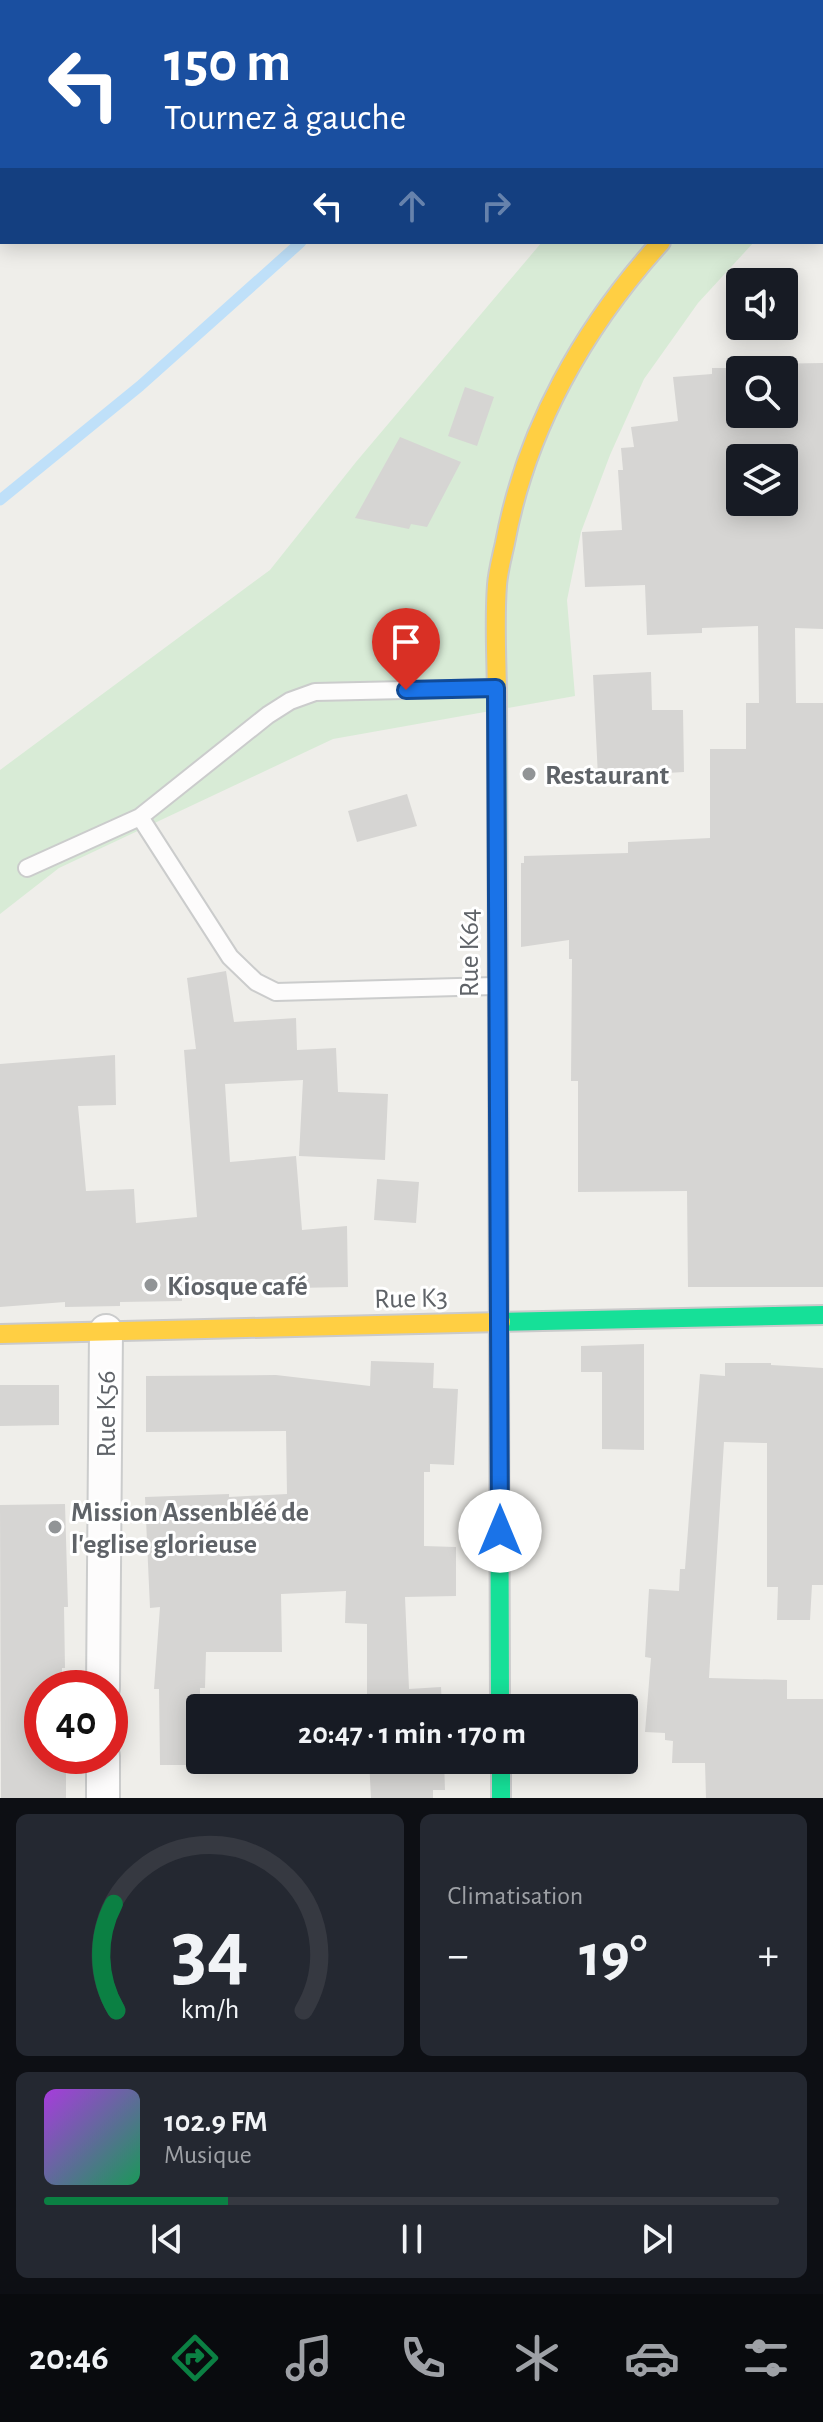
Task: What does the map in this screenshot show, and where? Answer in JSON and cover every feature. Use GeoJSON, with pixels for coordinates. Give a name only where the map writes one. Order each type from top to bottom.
{"type":"FeatureCollection","features":[{"type":"Feature","properties":{"kind":"street","name":"Rue K64"},"geometry":{"type":"LineString","coordinates":[[500,1694],[497,584],[511,508],[534,438],[575,354],[631,275],[659,244]]}},
{"type":"Feature","properties":{"kind":"street","name":"Rue K3"},"geometry":{"type":"LineString","coordinates":[[0,1334],[823,1315]]}},
{"type":"Feature","properties":{"kind":"street","name":"Rue K56"},"geometry":{"type":"LineString","coordinates":[[103,1670],[106,1331]]}},
{"type":"Feature","properties":{"kind":"street"},"geometry":{"type":"LineString","coordinates":[[103,1774],[103,1798]]}},
{"type":"Feature","properties":{"kind":"street"},"geometry":{"type":"LineString","coordinates":[[501,1774],[501,1798]]}},
{"type":"Feature","properties":{"kind":"lane"},"geometry":{"type":"LineString","coordinates":[[27,868],[140,817],[290,701],[315,692],[496,688]]}},
{"type":"Feature","properties":{"kind":"lane"},"geometry":{"type":"LineString","coordinates":[[140,817],[230,957],[256,982],[276,992],[496,986]]}},
{"type":"Feature","properties":{"kind":"green space"},"geometry":{"type":"Polygon","coordinates":[[[540,244],[752,244],[730,268],[726,268],[726,272],[698,303],[644,379],[610,455],[581,532],[567,600],[575,696],[333,739],[59,868],[0,914],[0,770],[270,570],[356,462],[540,244]]]}},
{"type":"Feature","properties":{"kind":"building"},"geometry":{"type":"Polygon","coordinates":[[[798,363],[823,363],[823,629],[795,628],[796,703],[823,703],[823,1287],[688,1287],[687,1191],[578,1192],[578,1081],[571,1081],[572,959],[569,959],[569,940],[521,947],[521,863],[524,863],[524,856],[628,853],[628,842],[710,838],[710,749],[746,749],[746,703],[759,703],[758,626],[702,628],[702,633],[647,635],[645,585],[585,587],[582,532],[622,530],[618,470],[623,470],[621,448],[634,447],[631,427],[678,421],[673,377],[712,374],[712,368],[726,368],[726,428],[798,428],[798,363]]]}},
{"type":"Feature","properties":{"kind":"building"},"geometry":{"type":"Polygon","coordinates":[[[465,387],[494,397],[477,446],[448,436],[465,387]]]}},
{"type":"Feature","properties":{"kind":"building"},"geometry":{"type":"Polygon","coordinates":[[[400,437],[461,462],[427,527],[411,524],[409,529],[355,518],[400,437]]]}},
{"type":"Feature","properties":{"kind":"building"},"geometry":{"type":"Polygon","coordinates":[[[651,672],[652,710],[683,710],[684,772],[598,777],[593,675],[651,672]]]}},
{"type":"Feature","properties":{"kind":"building"},"geometry":{"type":"Polygon","coordinates":[[[407,794],[417,826],[357,842],[348,811],[407,794]]]}},
{"type":"Feature","properties":{"kind":"building"},"geometry":{"type":"Polygon","coordinates":[[[226,971],[234,1022],[296,1018],[297,1050],[336,1048],[338,1092],[388,1094],[385,1160],[299,1156],[303,1080],[225,1084],[230,1162],[296,1156],[302,1230],[347,1226],[348,1287],[246,1289],[246,1284],[182,1289],[182,1301],[120,1302],[120,1306],[65,1307],[65,1302],[0,1307],[0,1064],[115,1055],[116,1105],[78,1106],[86,1191],[134,1189],[136,1223],[197,1217],[184,1050],[196,1049],[187,978],[226,971]]]}},
{"type":"Feature","properties":{"kind":"building"},"geometry":{"type":"Polygon","coordinates":[[[377,1179],[419,1182],[416,1223],[374,1220],[377,1179]]]}},
{"type":"Feature","properties":{"kind":"building"},"geometry":{"type":"Polygon","coordinates":[[[644,1344],[644,1450],[602,1449],[602,1372],[581,1372],[581,1346],[644,1344]]]}},
{"type":"Feature","properties":{"kind":"building"},"geometry":{"type":"Polygon","coordinates":[[[371,1361],[434,1363],[433,1388],[458,1389],[454,1465],[430,1464],[430,1472],[424,1472],[424,1546],[456,1547],[456,1596],[405,1597],[409,1689],[441,1687],[441,1694],[367,1694],[367,1624],[345,1623],[346,1591],[281,1594],[282,1652],[206,1652],[205,1688],[200,1688],[200,1694],[186,1694],[186,1765],[160,1765],[159,1689],[154,1689],[160,1607],[150,1608],[145,1497],[287,1494],[286,1431],[146,1432],[146,1376],[276,1375],[370,1386],[371,1361]]]}},
{"type":"Feature","properties":{"kind":"building"},"geometry":{"type":"Polygon","coordinates":[[[725,1363],[823,1368],[823,1585],[812,1585],[810,1620],[777,1620],[778,1587],[767,1587],[767,1443],[724,1442],[709,1678],[787,1680],[787,1699],[823,1699],[823,1798],[706,1798],[705,1763],[672,1763],[673,1741],[665,1740],[665,1733],[645,1732],[651,1658],[645,1657],[649,1589],[679,1591],[680,1569],[685,1569],[700,1374],[725,1376],[725,1363]]]}},
{"type":"Feature","properties":{"kind":"building"},"geometry":{"type":"Polygon","coordinates":[[[0,1385],[59,1385],[59,1425],[0,1426],[0,1385]]]}},
{"type":"Feature","properties":{"kind":"building"},"geometry":{"type":"Polygon","coordinates":[[[65,1504],[68,1607],[64,1607],[65,1668],[24,1670],[24,1774],[66,1774],[66,1798],[1,1798],[0,1505],[65,1504]]]}},
{"type":"Feature","properties":{"kind":"building"},"geometry":{"type":"Polygon","coordinates":[[[370,1774],[444,1774],[445,1790],[433,1790],[433,1798],[371,1798],[370,1774]]]}},
{"type":"Feature","properties":{"kind":"waterway"},"geometry":{"type":"LineString","coordinates":[[0,500],[140,386],[299,244]]}},
{"type":"Feature","properties":{"kind":"traffic: fast"},"geometry":{"type":"LineString","coordinates":[[497,702],[500,1694]]}},
{"type":"Feature","properties":{"kind":"traffic: fast"},"geometry":{"type":"LineString","coordinates":[[501,1322],[823,1315]]}},
{"type":"Feature","properties":{"kind":"traffic: fast"},"geometry":{"type":"LineString","coordinates":[[501,1774],[501,1798]]}},
{"type":"Feature","properties":{"kind":"traffic: slow"},"geometry":{"type":"LineString","coordinates":[[497,702],[498,580],[527,460],[543,420],[583,345],[607,309],[659,244]]}},
{"type":"Feature","properties":{"kind":"traffic: slow"},"geometry":{"type":"LineString","coordinates":[[0,1334],[501,1322]]}},
{"type":"Feature","properties":{"kind":"place","name":"Restaurant"},"geometry":{"type":"Point","coordinates":[529,774]}},
{"type":"Feature","properties":{"kind":"place","name":"Kiosque café"},"geometry":{"type":"Point","coordinates":[151,1285]}},
{"type":"Feature","properties":{"kind":"place","name":"Mission Assenbléé de l'eglise glorieuse"},"geometry":{"type":"Point","coordinates":[55,1527]}},
{"type":"Feature","properties":{"kind":"route"},"geometry":{"type":"LineString","coordinates":[[406,690],[496,688],[500,1531]]}}]}
